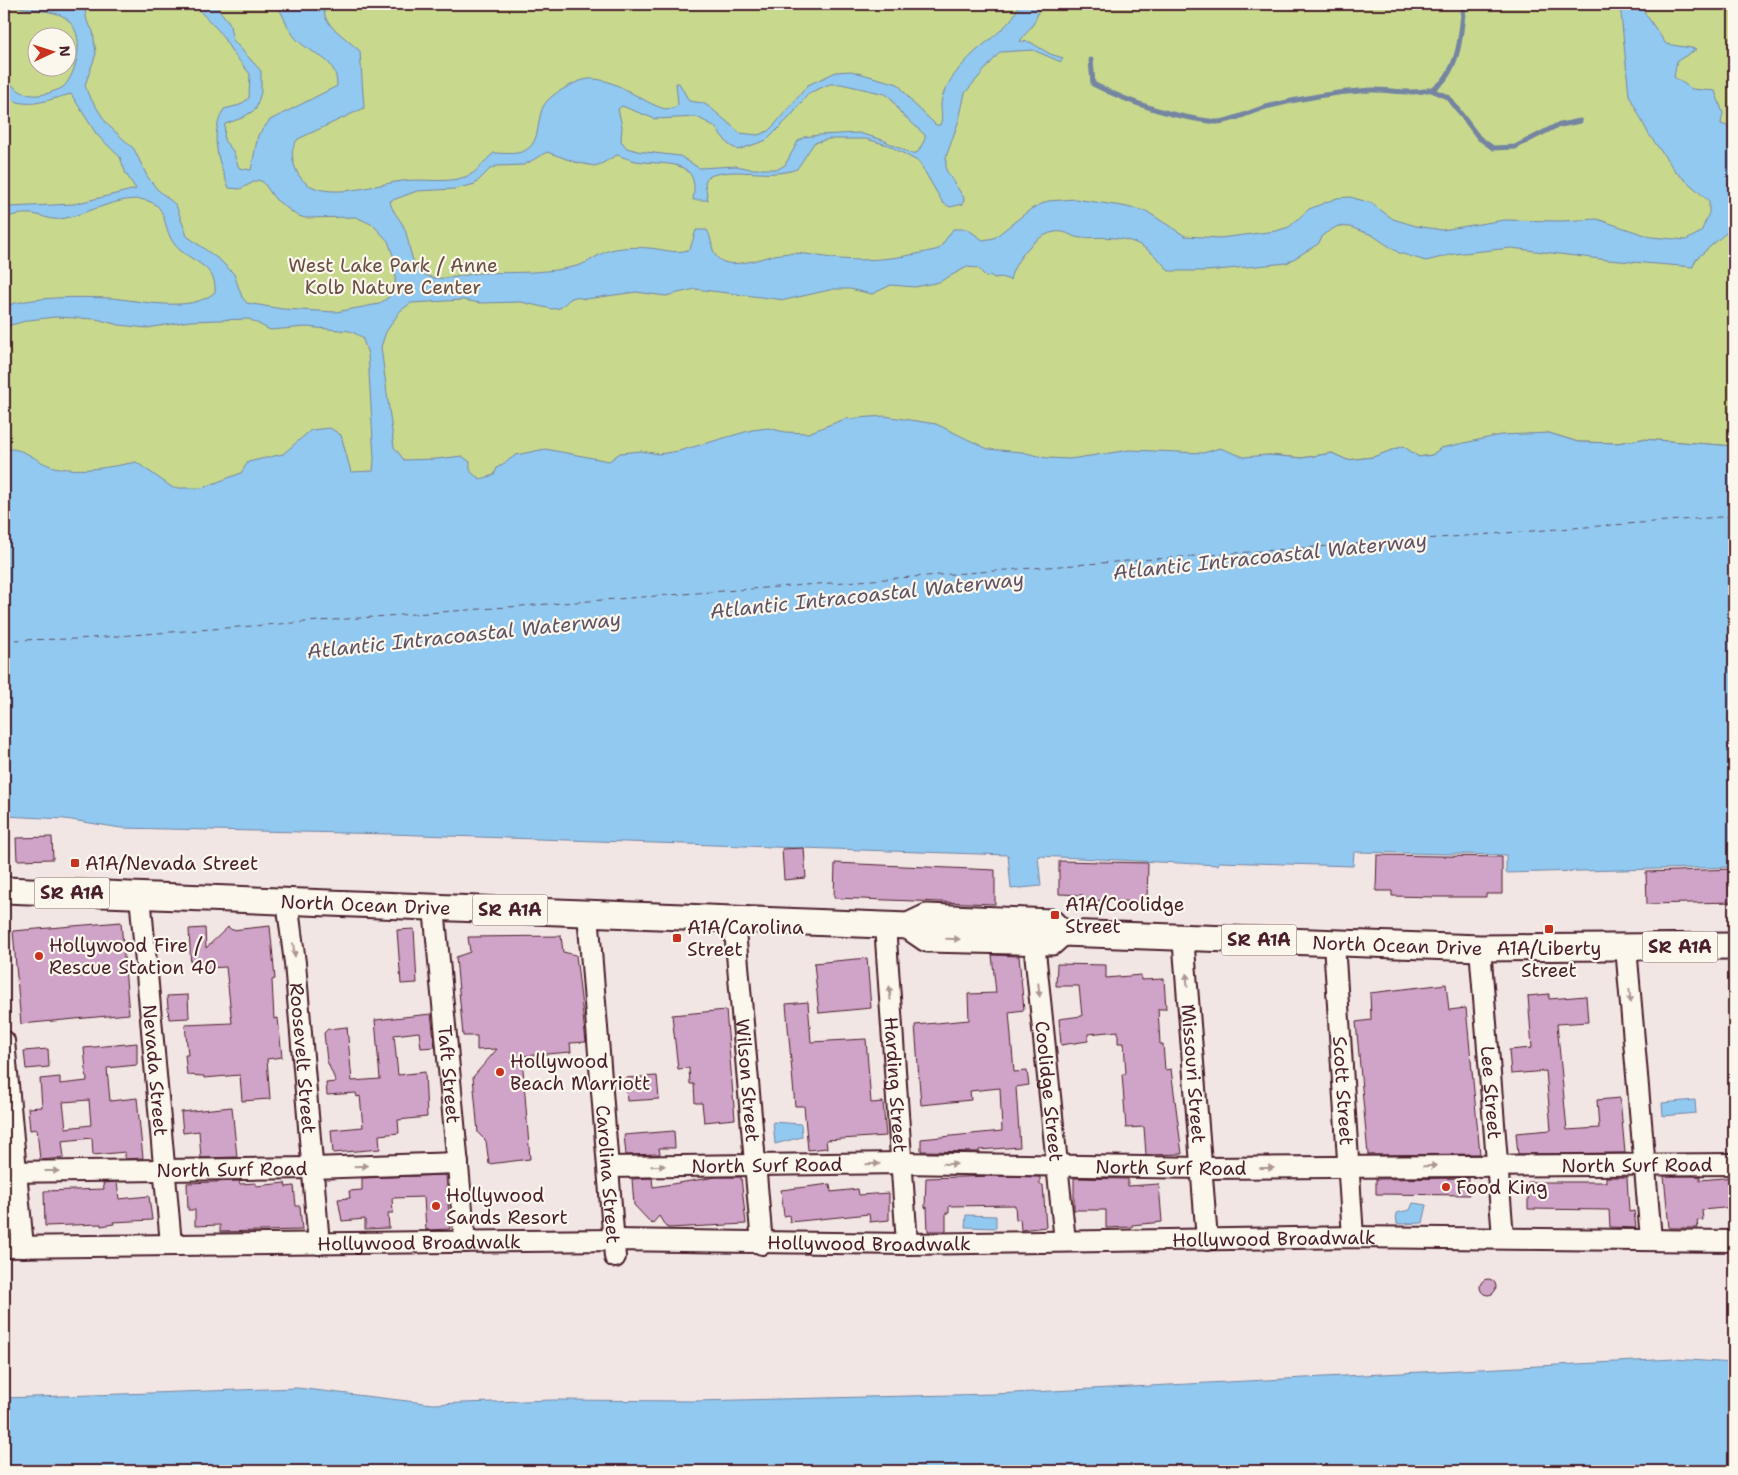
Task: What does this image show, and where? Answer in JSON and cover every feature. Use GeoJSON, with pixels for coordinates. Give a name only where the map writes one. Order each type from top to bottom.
{"type":"FeatureCollection","features":[{"type":"Feature","properties":{"kind":"main road","name":"North Ocean Drive"},"geometry":{"type":"LineString","coordinates":[[4,890],[897,926],[927,917],[1025,920],[1051,922],[1062,933]]}},
{"type":"Feature","properties":{"kind":"main road","name":"North Ocean Drive"},"geometry":{"type":"LineString","coordinates":[[897,926],[927,939],[1034,942],[1052,942],[1062,933],[1480,948],[1734,946]]}},
{"type":"Feature","properties":{"kind":"street","name":"Nevada Street"},"geometry":{"type":"LineString","coordinates":[[140,896],[171,1244]]}},
{"type":"Feature","properties":{"kind":"street","name":"Roosevelt Street"},"geometry":{"type":"LineString","coordinates":[[287,901],[296,963],[319,1244]]}},
{"type":"Feature","properties":{"kind":"street","name":"Taft Street"},"geometry":{"type":"LineString","coordinates":[[434,907],[465,1242]]}},
{"type":"Feature","properties":{"kind":"street","name":"Carolina Street"},"geometry":{"type":"LineString","coordinates":[[588,913],[615,1248]]}},
{"type":"Feature","properties":{"kind":"street","name":"Wilson Street"},"geometry":{"type":"LineString","coordinates":[[734,919],[757,1166],[762,1244]]}},
{"type":"Feature","properties":{"kind":"street","name":"Harding Street"},"geometry":{"type":"LineString","coordinates":[[897,926],[901,1163],[907,1244]]}},
{"type":"Feature","properties":{"kind":"street","name":"Missouri Street"},"geometry":{"type":"LineString","coordinates":[[1183,936],[1207,1240]]}},
{"type":"Feature","properties":{"kind":"street","name":"Coolidge Street"},"geometry":{"type":"LineString","coordinates":[[1034,942],[1065,1241]]}},
{"type":"Feature","properties":{"kind":"street","name":"Scott Street"},"geometry":{"type":"LineString","coordinates":[[1334,943],[1353,1237]]}},
{"type":"Feature","properties":{"kind":"street"},"geometry":{"type":"LineString","coordinates":[[1626,947],[1651,1239]]}},
{"type":"Feature","properties":{"kind":"street","name":"Lee Street"},"geometry":{"type":"LineString","coordinates":[[1480,948],[1499,1165],[1503,1237]]}},
{"type":"Feature","properties":{"kind":"street"},"geometry":{"type":"LineString","coordinates":[[4,1041],[13,1247]]}},
{"type":"Feature","properties":{"kind":"street","name":"North Surf Road"},"geometry":{"type":"LineString","coordinates":[[10,1172],[313,1168],[458,1163]]}},
{"type":"Feature","properties":{"kind":"street","name":"North Surf Road"},"geometry":{"type":"LineString","coordinates":[[609,1167],[901,1163],[1201,1168],[1734,1164]]}},
{"type":"Feature","properties":{"kind":"street","name":"Hollywood Broadwalk"},"geometry":{"type":"LineString","coordinates":[[13,1247],[465,1242],[615,1248],[762,1244],[907,1244],[1353,1237],[1503,1237],[1734,1241]]}},
{"type":"Feature","properties":{"kind":"green space","name":"West Lake Park / Anne Kolb Nature Center"},"geometry":{"type":"Polygon","coordinates":[[[4,4],[1734,4],[1734,446],[1642,439],[1617,443],[1578,442],[1549,433],[1441,448],[1432,455],[1419,457],[1403,447],[1373,457],[1347,460],[1332,453],[1302,458],[1270,455],[424,550],[4,546],[4,4]]]}},
{"type":"Feature","properties":{"kind":"water","name":"Atlantic Intracoastal Waterway"},"geometry":{"type":"Polygon","coordinates":[[[8,4],[84,4],[87,21],[93,31],[96,54],[85,85],[88,94],[107,124],[134,149],[147,176],[157,189],[176,205],[187,236],[221,261],[234,274],[242,297],[247,303],[282,309],[336,312],[379,304],[390,296],[395,283],[396,268],[388,241],[373,225],[356,217],[305,218],[296,215],[275,199],[263,182],[258,180],[240,189],[229,188],[221,168],[217,148],[217,129],[224,109],[240,105],[249,98],[250,74],[233,53],[219,31],[193,4],[214,4],[229,22],[233,40],[261,71],[261,92],[256,109],[242,118],[225,124],[224,140],[233,151],[239,168],[251,170],[258,135],[270,120],[337,86],[336,75],[332,67],[321,56],[299,42],[288,28],[276,4],[322,4],[326,19],[333,28],[360,51],[364,108],[298,139],[293,147],[292,154],[294,164],[301,178],[312,186],[326,190],[342,191],[411,180],[457,179],[470,175],[494,153],[509,154],[524,151],[536,138],[541,113],[548,100],[565,88],[588,79],[613,84],[665,109],[678,105],[676,83],[679,83],[689,101],[703,103],[711,108],[740,133],[758,135],[768,131],[776,123],[808,85],[836,72],[851,71],[898,84],[912,102],[936,125],[940,125],[942,98],[950,80],[968,58],[1007,24],[1017,11],[1018,4],[1038,4],[1036,20],[1020,41],[1030,42],[1050,54],[1063,58],[1061,62],[1033,50],[1000,52],[965,93],[959,120],[946,157],[946,170],[964,198],[963,204],[950,207],[943,203],[919,162],[888,145],[866,139],[829,139],[814,143],[797,169],[785,172],[729,172],[707,177],[705,183],[708,200],[693,200],[694,186],[691,176],[686,170],[678,166],[636,161],[617,155],[594,166],[575,162],[547,152],[524,165],[497,166],[490,169],[475,184],[455,189],[417,191],[390,201],[404,227],[412,258],[418,269],[428,276],[452,278],[475,273],[565,269],[581,265],[607,251],[620,248],[640,247],[675,252],[685,251],[690,249],[696,230],[707,230],[715,254],[726,263],[750,262],[788,253],[853,260],[890,258],[939,249],[953,229],[967,229],[983,240],[994,238],[1031,209],[1048,201],[1075,199],[1146,211],[1185,236],[1220,238],[1276,231],[1289,227],[1309,209],[1337,198],[1350,197],[1371,203],[1393,219],[1416,226],[1442,230],[1504,220],[1561,221],[1597,219],[1651,237],[1686,240],[1701,232],[1709,213],[1709,201],[1676,172],[1648,133],[1629,95],[1620,4],[1639,4],[1666,44],[1697,49],[1677,61],[1674,77],[1692,89],[1715,91],[1723,113],[1721,124],[1734,128],[1734,178],[1728,183],[1734,193],[1734,226],[1696,259],[1693,267],[1608,260],[1511,248],[1454,254],[1426,261],[1399,253],[1372,235],[1350,227],[1338,226],[1324,234],[1318,244],[1287,263],[1207,271],[1169,271],[1149,251],[1130,241],[1109,238],[1078,238],[1063,232],[1054,232],[1045,235],[1029,247],[1012,272],[1010,280],[1001,277],[994,278],[990,275],[987,278],[978,268],[967,267],[939,282],[915,287],[891,285],[872,294],[850,289],[834,289],[785,300],[695,289],[666,296],[636,292],[586,299],[575,297],[560,308],[552,309],[521,302],[480,303],[463,300],[411,303],[400,311],[386,332],[381,347],[394,447],[404,460],[462,456],[470,462],[470,468],[475,476],[481,479],[494,475],[497,468],[516,455],[545,449],[609,461],[620,453],[641,451],[659,454],[679,451],[752,430],[768,428],[785,432],[808,433],[845,419],[884,416],[936,424],[988,449],[1022,452],[1047,458],[1070,459],[1130,450],[1203,453],[1220,448],[1244,457],[1268,455],[1302,458],[1332,453],[1347,460],[1373,457],[1403,446],[1419,457],[1432,455],[1441,448],[1501,435],[1549,433],[1578,442],[1617,443],[1642,439],[1734,446],[1734,867],[1506,873],[1506,855],[1354,852],[1353,866],[1219,862],[1218,865],[1038,856],[1041,886],[1011,889],[1008,855],[390,834],[121,828],[65,819],[4,816],[4,449],[24,452],[47,465],[64,469],[95,469],[136,462],[173,488],[202,488],[241,473],[248,462],[283,454],[311,430],[330,428],[341,435],[351,472],[373,471],[374,459],[368,354],[362,337],[350,331],[306,327],[270,330],[249,319],[190,321],[147,328],[119,325],[96,319],[55,317],[29,320],[4,327],[4,306],[30,300],[110,298],[150,303],[179,304],[205,299],[215,292],[215,284],[209,272],[175,245],[168,233],[160,209],[146,200],[122,201],[60,219],[27,214],[4,218],[4,208],[74,204],[136,189],[126,174],[120,157],[97,135],[71,94],[36,103],[27,103],[11,99],[4,93],[4,74],[18,90],[35,95],[60,89],[70,78],[78,78],[78,28],[74,28],[66,19],[54,13],[8,4]],[[830,84],[809,93],[791,116],[767,140],[738,150],[729,145],[714,126],[697,117],[655,119],[622,106],[618,109],[622,126],[621,141],[627,148],[637,151],[680,156],[699,168],[736,166],[751,169],[778,169],[785,165],[798,141],[804,137],[819,135],[859,133],[883,140],[912,154],[918,152],[925,139],[925,135],[900,112],[891,98],[885,94],[841,84],[830,84]]]}},
{"type":"Feature","properties":{"kind":"water"},"geometry":{"type":"Polygon","coordinates":[[[1695,1100],[1696,1113],[1663,1116],[1662,1103],[1695,1100]]]}},
{"type":"Feature","properties":{"kind":"water"},"geometry":{"type":"Polygon","coordinates":[[[773,1122],[801,1124],[802,1137],[775,1144],[773,1122]]]}},
{"type":"Feature","properties":{"kind":"water"},"geometry":{"type":"Polygon","coordinates":[[[1413,1203],[1427,1205],[1423,1223],[1397,1224],[1396,1213],[1410,1210],[1413,1203]]]}},
{"type":"Feature","properties":{"kind":"water"},"geometry":{"type":"Polygon","coordinates":[[[966,1215],[996,1216],[996,1228],[965,1227],[966,1215]]]}},
{"type":"Feature","properties":{"kind":"water"},"geometry":{"type":"Polygon","coordinates":[[[1674,1359],[1734,1363],[1734,1471],[4,1471],[4,1398],[297,1388],[433,1404],[553,1400],[696,1401],[994,1394],[1674,1359]]]}},
{"type":"Feature","properties":{"kind":"building"},"geometry":{"type":"Polygon","coordinates":[[[52,837],[53,859],[17,860],[16,838],[52,837]]]}},
{"type":"Feature","properties":{"kind":"building"},"geometry":{"type":"Polygon","coordinates":[[[804,848],[806,878],[784,880],[782,849],[804,848]]]}},
{"type":"Feature","properties":{"kind":"building"},"geometry":{"type":"Polygon","coordinates":[[[1377,855],[1502,857],[1502,894],[1486,894],[1486,897],[1392,896],[1392,891],[1376,891],[1377,855]]]}},
{"type":"Feature","properties":{"kind":"building"},"geometry":{"type":"Polygon","coordinates":[[[1059,861],[1148,863],[1147,902],[1083,900],[1083,895],[1059,894],[1059,861]]]}},
{"type":"Feature","properties":{"kind":"building"},"geometry":{"type":"Polygon","coordinates":[[[835,863],[995,870],[995,904],[834,898],[835,863]]]}},
{"type":"Feature","properties":{"kind":"building"},"geometry":{"type":"Polygon","coordinates":[[[1734,869],[1734,902],[1647,904],[1646,872],[1734,869]]]}},
{"type":"Feature","properties":{"kind":"building"},"geometry":{"type":"Polygon","coordinates":[[[121,922],[129,1014],[21,1024],[13,931],[121,922]]]}},
{"type":"Feature","properties":{"kind":"building"},"geometry":{"type":"Polygon","coordinates":[[[270,926],[275,979],[272,980],[274,1019],[278,1018],[282,1057],[267,1059],[270,1099],[242,1101],[240,1075],[204,1078],[204,1076],[187,1075],[185,1055],[188,1055],[185,1025],[232,1023],[226,967],[191,969],[189,929],[205,928],[206,948],[228,927],[232,930],[270,926]]]}},
{"type":"Feature","properties":{"kind":"building"},"geometry":{"type":"Polygon","coordinates":[[[414,929],[417,983],[401,984],[397,930],[414,929]]]}},
{"type":"Feature","properties":{"kind":"building","name":"Hollywood Beach Marriott"},"geometry":{"type":"Polygon","coordinates":[[[561,936],[563,952],[576,955],[586,1042],[570,1043],[571,1052],[522,1056],[530,1159],[489,1164],[486,1141],[478,1133],[473,1077],[497,1049],[477,1050],[477,1036],[463,1036],[456,957],[470,952],[468,937],[561,936]]]}},
{"type":"Feature","properties":{"kind":"building"},"geometry":{"type":"Polygon","coordinates":[[[992,955],[1019,956],[1024,1010],[1009,1012],[1014,1072],[1027,1071],[1029,1085],[1016,1087],[1020,1147],[979,1150],[979,1152],[921,1151],[921,1139],[1002,1131],[1000,1088],[970,1091],[971,1100],[921,1105],[915,1025],[969,1020],[968,994],[996,993],[992,955]]]}},
{"type":"Feature","properties":{"kind":"building"},"geometry":{"type":"Polygon","coordinates":[[[867,958],[871,1008],[819,1013],[814,963],[867,958]]]}},
{"type":"Feature","properties":{"kind":"building"},"geometry":{"type":"Polygon","coordinates":[[[1057,964],[1106,965],[1106,978],[1141,975],[1141,980],[1164,979],[1166,1009],[1158,1009],[1160,1044],[1163,1044],[1165,1070],[1171,1069],[1182,1154],[1146,1155],[1144,1127],[1126,1128],[1122,1074],[1126,1074],[1124,1043],[1118,1043],[1118,1031],[1088,1034],[1088,1041],[1061,1045],[1059,1019],[1082,1016],[1079,986],[1056,986],[1057,964]]]}},
{"type":"Feature","properties":{"kind":"building"},"geometry":{"type":"Polygon","coordinates":[[[1446,984],[1449,1010],[1466,1008],[1480,1154],[1368,1155],[1356,1022],[1371,1020],[1370,993],[1446,984]]]}},
{"type":"Feature","properties":{"kind":"building"},"geometry":{"type":"Polygon","coordinates":[[[1549,994],[1549,999],[1586,996],[1588,1022],[1557,1024],[1567,1130],[1599,1128],[1597,1100],[1620,1098],[1625,1153],[1518,1154],[1516,1133],[1551,1130],[1546,1071],[1511,1074],[1509,1050],[1532,1048],[1528,996],[1549,994]]]}},
{"type":"Feature","properties":{"kind":"building"},"geometry":{"type":"Polygon","coordinates":[[[188,995],[189,1018],[169,1019],[167,996],[188,995]]]}},
{"type":"Feature","properties":{"kind":"building"},"geometry":{"type":"Polygon","coordinates":[[[808,1002],[811,1042],[866,1039],[871,1103],[883,1102],[886,1136],[826,1140],[827,1148],[808,1150],[804,1106],[795,1106],[786,1004],[808,1002]]]}},
{"type":"Feature","properties":{"kind":"building"},"geometry":{"type":"Polygon","coordinates":[[[726,1010],[735,1119],[704,1122],[702,1103],[695,1103],[694,1084],[690,1084],[689,1068],[678,1069],[672,1015],[726,1010]]]}},
{"type":"Feature","properties":{"kind":"building"},"geometry":{"type":"Polygon","coordinates":[[[431,1014],[435,1047],[421,1048],[419,1032],[394,1035],[398,1075],[425,1072],[427,1117],[398,1120],[399,1133],[379,1135],[380,1149],[333,1153],[331,1130],[363,1127],[360,1096],[357,1097],[356,1093],[327,1095],[326,1083],[336,1082],[327,1061],[324,1033],[328,1029],[347,1027],[352,1081],[380,1079],[375,1020],[431,1014]]]}},
{"type":"Feature","properties":{"kind":"building"},"geometry":{"type":"Polygon","coordinates":[[[137,1043],[137,1065],[107,1068],[110,1101],[137,1098],[143,1158],[125,1159],[125,1152],[93,1155],[92,1138],[62,1141],[64,1158],[40,1160],[37,1129],[30,1130],[28,1108],[42,1107],[40,1079],[60,1077],[60,1084],[87,1081],[84,1048],[137,1043]],[[89,1100],[63,1102],[66,1128],[91,1125],[89,1100]]]}},
{"type":"Feature","properties":{"kind":"building"},"geometry":{"type":"Polygon","coordinates":[[[48,1049],[49,1067],[26,1069],[24,1051],[48,1049]]]}},
{"type":"Feature","properties":{"kind":"building"},"geometry":{"type":"Polygon","coordinates":[[[657,1076],[659,1099],[627,1101],[625,1078],[657,1076]]]}},
{"type":"Feature","properties":{"kind":"building"},"geometry":{"type":"Polygon","coordinates":[[[232,1107],[237,1157],[201,1158],[199,1131],[183,1133],[181,1112],[232,1107]]]}},
{"type":"Feature","properties":{"kind":"building"},"geometry":{"type":"Polygon","coordinates":[[[674,1131],[675,1148],[659,1148],[660,1154],[626,1155],[624,1135],[674,1131]]]}},
{"type":"Feature","properties":{"kind":"building"},"geometry":{"type":"Polygon","coordinates":[[[446,1175],[450,1229],[426,1230],[424,1197],[392,1198],[393,1213],[388,1213],[389,1228],[365,1229],[365,1219],[342,1221],[338,1199],[350,1198],[349,1191],[362,1190],[362,1178],[446,1175]]]}},
{"type":"Feature","properties":{"kind":"building"},"geometry":{"type":"Polygon","coordinates":[[[1664,1176],[1700,1176],[1700,1180],[1734,1177],[1734,1207],[1702,1210],[1703,1220],[1697,1221],[1698,1228],[1669,1228],[1664,1176]]]}},
{"type":"Feature","properties":{"kind":"building"},"geometry":{"type":"Polygon","coordinates":[[[716,1177],[741,1177],[746,1224],[669,1228],[666,1227],[659,1216],[652,1224],[634,1205],[632,1179],[652,1178],[653,1187],[716,1177]]]}},
{"type":"Feature","properties":{"kind":"building"},"geometry":{"type":"Polygon","coordinates":[[[1040,1177],[1040,1185],[1043,1185],[1046,1227],[1021,1230],[1020,1219],[1016,1220],[1015,1205],[949,1206],[949,1213],[946,1213],[946,1231],[928,1231],[927,1207],[925,1208],[926,1178],[1040,1177]]]}},
{"type":"Feature","properties":{"kind":"building"},"geometry":{"type":"Polygon","coordinates":[[[1606,1177],[1627,1177],[1629,1212],[1634,1211],[1636,1228],[1610,1227],[1609,1210],[1528,1209],[1528,1182],[1606,1182],[1606,1177]]]}},
{"type":"Feature","properties":{"kind":"building"},"geometry":{"type":"Polygon","coordinates":[[[1074,1178],[1128,1179],[1128,1186],[1159,1184],[1162,1222],[1132,1225],[1132,1227],[1106,1228],[1106,1210],[1074,1210],[1074,1178]]]}},
{"type":"Feature","properties":{"kind":"building"},"geometry":{"type":"Polygon","coordinates":[[[1469,1178],[1469,1195],[1376,1194],[1376,1179],[1469,1178]]]}},
{"type":"Feature","properties":{"kind":"building"},"geometry":{"type":"Polygon","coordinates":[[[239,1181],[240,1184],[256,1183],[256,1186],[285,1183],[286,1187],[294,1186],[296,1206],[300,1206],[302,1230],[220,1232],[220,1225],[195,1226],[195,1210],[188,1210],[187,1183],[239,1181]]]}},
{"type":"Feature","properties":{"kind":"building"},"geometry":{"type":"Polygon","coordinates":[[[117,1182],[119,1199],[149,1196],[152,1220],[113,1222],[114,1224],[101,1226],[101,1224],[45,1226],[44,1191],[104,1189],[103,1183],[117,1182]]]}},
{"type":"Feature","properties":{"kind":"building"},"geometry":{"type":"Polygon","coordinates":[[[830,1184],[831,1192],[858,1189],[859,1195],[889,1193],[889,1220],[870,1222],[869,1214],[790,1222],[789,1215],[784,1216],[781,1190],[830,1184]]]}},
{"type":"Feature","properties":{"kind":"building"},"geometry":{"type":"Polygon","coordinates":[[[1488,1279],[1496,1287],[1488,1295],[1480,1287],[1488,1279]]]}},
{"type":"Feature","properties":{"kind":"waterway"},"geometry":{"type":"LineString","coordinates":[[1091,60],[1093,84],[1137,103],[1168,113],[1200,120],[1222,122],[1264,108],[1320,96],[1371,90],[1410,92],[1429,90],[1444,80],[1454,62],[1461,33],[1464,4]]}},
{"type":"Feature","properties":{"kind":"waterway"},"geometry":{"type":"LineString","coordinates":[[1429,89],[1448,97],[1479,138],[1493,148],[1515,147],[1556,126],[1580,121]]}},
{"type":"Feature","properties":{"kind":"ferry route"},"geometry":{"type":"LineString","coordinates":[[4,640],[77,639],[1734,516]]}},
{"type":"Feature","properties":{"kind":"place","name":"A1A/Nevada Street"},"geometry":{"type":"Point","coordinates":[75,863]}},
{"type":"Feature","properties":{"kind":"place","name":"A1A/Coolidge Street"},"geometry":{"type":"Point","coordinates":[1055,915]}},
{"type":"Feature","properties":{"kind":"place","name":"A1A/Liberty Street"},"geometry":{"type":"Point","coordinates":[1549,929]}},
{"type":"Feature","properties":{"kind":"place","name":"A1A/Carolina Street"},"geometry":{"type":"Point","coordinates":[677,938]}},
{"type":"Feature","properties":{"kind":"place","name":"Hollywood Fire / Rescue Station 40"},"geometry":{"type":"Point","coordinates":[39,956]}},
{"type":"Feature","properties":{"kind":"place","name":"Hollywood Beach Marriott"},"geometry":{"type":"Point","coordinates":[500,1072]}},
{"type":"Feature","properties":{"kind":"place","name":"Food King"},"geometry":{"type":"Point","coordinates":[1446,1187]}},
{"type":"Feature","properties":{"kind":"place","name":"Hollywood Sands Resort"},"geometry":{"type":"Point","coordinates":[436,1206]}}]}
